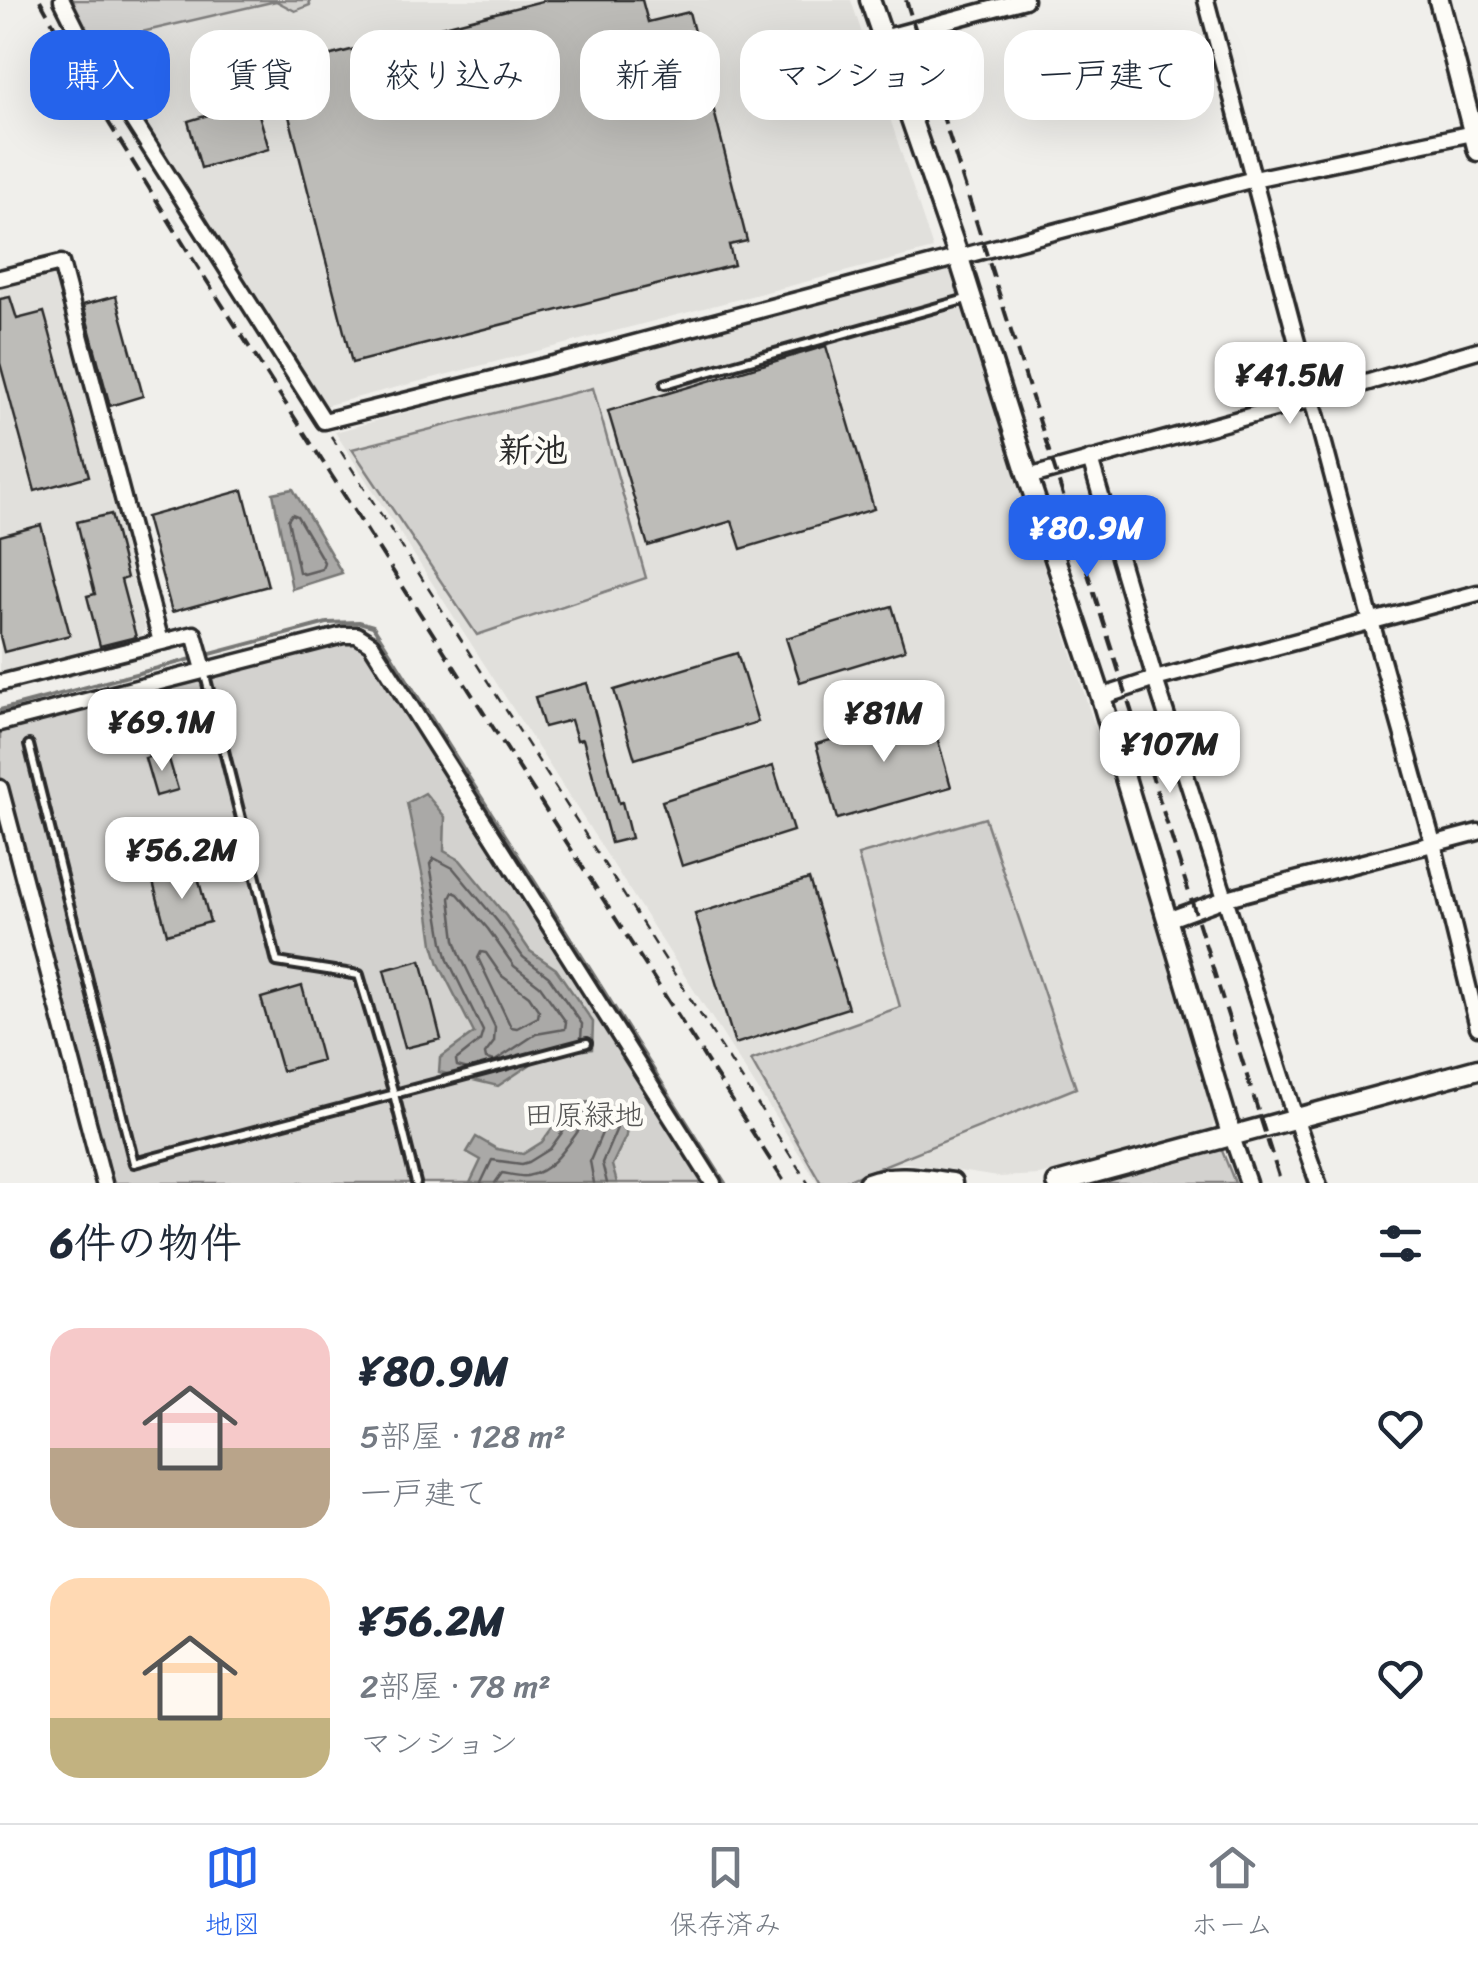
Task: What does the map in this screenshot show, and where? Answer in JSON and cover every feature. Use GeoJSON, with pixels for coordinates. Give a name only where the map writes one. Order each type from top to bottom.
{"type":"FeatureCollection","features":[{"type":"Feature","properties":{"kind":"street"},"geometry":{"type":"LineString","coordinates":[[62,0],[82,42],[324,421],[1254,179],[1476,139],[1439,0]]}},
{"type":"Feature","properties":{"kind":"street"},"geometry":{"type":"LineString","coordinates":[[870,0],[879,30]]}},
{"type":"Feature","properties":{"kind":"street"},"geometry":{"type":"LineString","coordinates":[[912,30],[1025,0]]}},
{"type":"Feature","properties":{"kind":"street"},"geometry":{"type":"LineString","coordinates":[[1206,0],[1433,843],[1478,1027]]}},
{"type":"Feature","properties":{"kind":"street"},"geometry":{"type":"LineString","coordinates":[[911,120],[960,258],[1101,697],[1248,1183]]}},
{"type":"Feature","properties":{"kind":"street"},"geometry":{"type":"LineString","coordinates":[[0,278],[60,263],[161,642]]}},
{"type":"Feature","properties":{"kind":"street"},"geometry":{"type":"LineString","coordinates":[[1028,477],[1478,350]]}},
{"type":"Feature","properties":{"kind":"street"},"geometry":{"type":"LineString","coordinates":[[1090,459],[1155,680],[1318,1183]]}},
{"type":"Feature","properties":{"kind":"street"},"geometry":{"type":"LineString","coordinates":[[1101,697],[1478,592]]}},
{"type":"Feature","properties":{"kind":"street"},"geometry":{"type":"LineString","coordinates":[[0,684],[194,634],[204,669]]}},
{"type":"Feature","properties":{"kind":"street"},"geometry":{"type":"LineString","coordinates":[[0,723],[204,669],[344,635],[358,635],[371,644],[713,1183]]}},
{"type":"Feature","properties":{"kind":"street"},"geometry":{"type":"LineString","coordinates":[[0,788],[104,1183]]}},
{"type":"Feature","properties":{"kind":"street"},"geometry":{"type":"LineString","coordinates":[[1167,920],[1227,898],[1478,832]]}},
{"type":"Feature","properties":{"kind":"street"},"geometry":{"type":"LineString","coordinates":[[1057,1183],[1478,1069]]}},
{"type":"Feature","properties":{"kind":"street"},"geometry":{"type":"LineString","coordinates":[[868,1183],[907,1177],[952,1183]]}},
{"type":"Feature","properties":{"kind":"lane"},"geometry":{"type":"LineString","coordinates":[[665,384],[972,298]]}},
{"type":"Feature","properties":{"kind":"lane"},"geometry":{"type":"LineString","coordinates":[[204,669],[277,962],[359,975],[416,1183]]}},
{"type":"Feature","properties":{"kind":"lane"},"geometry":{"type":"LineString","coordinates":[[29,744],[134,1163],[587,1044]]}},
{"type":"Feature","properties":{"kind":"path"},"geometry":{"type":"LineString","coordinates":[[324,421],[808,1183]]}},
{"type":"Feature","properties":{"kind":"shaded area"},"geometry":{"type":"Polygon","coordinates":[[[68,0],[851,0],[861,30],[740,30],[740,120],[891,120],[933,249],[324,406],[140,120],[170,120],[170,30],[86,30],[68,0]]]}},
{"type":"Feature","properties":{"kind":"shaded area"},"geometry":{"type":"Polygon","coordinates":[[[941,266],[950,270],[1218,1115],[1210,1132],[1039,1175],[998,1177],[906,1163],[875,1166],[838,1183],[818,1183],[335,432],[941,266]]]}},
{"type":"Feature","properties":{"kind":"shaded area"},"geometry":{"type":"Polygon","coordinates":[[[53,269],[145,628],[137,642],[0,677],[0,283],[53,269]]]}},
{"type":"Feature","properties":{"kind":"green space"},"geometry":{"type":"Polygon","coordinates":[[[62,0],[309,0],[310,5],[295,11],[276,1],[151,30],[77,30],[62,0]]]}},
{"type":"Feature","properties":{"kind":"green space"},"geometry":{"type":"Polygon","coordinates":[[[593,388],[646,578],[477,635],[352,449],[593,388]]]}},
{"type":"Feature","properties":{"kind":"green space","name":"田原緑地"},"geometry":{"type":"Polygon","coordinates":[[[343,635],[362,639],[713,1183],[102,1183],[0,804],[0,732],[343,635]]]}},
{"type":"Feature","properties":{"kind":"green space"},"geometry":{"type":"Polygon","coordinates":[[[985,818],[1076,1088],[841,1183],[821,1183],[751,1060],[900,1007],[858,855],[985,818]]]}},
{"type":"Feature","properties":{"kind":"green space"},"geometry":{"type":"Polygon","coordinates":[[[1217,1138],[1235,1183],[1048,1183],[1217,1138]]]}},
{"type":"Feature","properties":{"kind":"water"},"geometry":{"type":"Polygon","coordinates":[[[293,489],[342,573],[292,589],[273,493],[293,489]]]}},
{"type":"Feature","properties":{"kind":"water"},"geometry":{"type":"Polygon","coordinates":[[[425,793],[445,817],[444,851],[460,860],[530,951],[556,969],[593,1022],[592,1049],[546,1054],[498,1086],[439,1072],[440,1058],[474,1033],[433,944],[407,803],[425,793]]]}},
{"type":"Feature","properties":{"kind":"water"},"geometry":{"type":"Polygon","coordinates":[[[599,1100],[627,1123],[626,1136],[612,1165],[617,1183],[470,1183],[481,1160],[467,1152],[476,1137],[497,1149],[523,1154],[542,1142],[568,1106],[599,1100]]]}},
{"type":"Feature","properties":{"kind":"building"},"geometry":{"type":"Polygon","coordinates":[[[546,0],[642,0],[648,22],[689,12],[694,30],[580,30],[580,120],[716,120],[747,241],[729,245],[734,265],[352,363],[290,120],[330,120],[330,55],[350,50],[350,120],[560,120],[560,30],[429,30],[546,0]]]}},
{"type":"Feature","properties":{"kind":"building"},"geometry":{"type":"Polygon","coordinates":[[[261,120],[269,149],[201,168],[188,121],[261,120]]]}},
{"type":"Feature","properties":{"kind":"building"},"geometry":{"type":"Polygon","coordinates":[[[116,296],[143,396],[110,406],[83,305],[116,296]]]}},
{"type":"Feature","properties":{"kind":"building"},"geometry":{"type":"Polygon","coordinates":[[[10,297],[17,319],[44,312],[89,476],[35,491],[0,363],[0,299],[10,297]]]}},
{"type":"Feature","properties":{"kind":"building"},"geometry":{"type":"Polygon","coordinates":[[[826,346],[874,509],[741,549],[732,521],[648,546],[608,411],[826,346]]]}},
{"type":"Feature","properties":{"kind":"building"},"geometry":{"type":"Polygon","coordinates":[[[243,490],[268,586],[172,612],[146,517],[243,490]]]}},
{"type":"Feature","properties":{"kind":"building"},"geometry":{"type":"Polygon","coordinates":[[[111,514],[127,578],[121,580],[136,637],[100,646],[87,596],[95,594],[77,522],[111,514]]]}},
{"type":"Feature","properties":{"kind":"building"},"geometry":{"type":"Polygon","coordinates":[[[41,525],[70,635],[4,652],[0,636],[0,536],[41,525]]]}},
{"type":"Feature","properties":{"kind":"building"},"geometry":{"type":"Polygon","coordinates":[[[892,606],[905,650],[800,682],[786,638],[892,606]]]}},
{"type":"Feature","properties":{"kind":"building"},"geometry":{"type":"Polygon","coordinates":[[[737,653],[758,722],[635,759],[614,690],[737,653]]]}},
{"type":"Feature","properties":{"kind":"building"},"geometry":{"type":"Polygon","coordinates":[[[587,683],[631,838],[611,843],[583,739],[577,740],[571,720],[544,727],[535,697],[587,683]]]}},
{"type":"Feature","properties":{"kind":"building"},"geometry":{"type":"Polygon","coordinates":[[[930,712],[951,787],[837,819],[816,744],[930,712]]]}},
{"type":"Feature","properties":{"kind":"building"},"geometry":{"type":"Polygon","coordinates":[[[167,752],[178,790],[156,796],[145,758],[167,752]]]}},
{"type":"Feature","properties":{"kind":"building"},"geometry":{"type":"Polygon","coordinates":[[[773,766],[793,831],[682,866],[662,801],[773,766]]]}},
{"type":"Feature","properties":{"kind":"building"},"geometry":{"type":"Polygon","coordinates":[[[196,870],[210,922],[167,934],[153,882],[196,870]]]}},
{"type":"Feature","properties":{"kind":"building"},"geometry":{"type":"Polygon","coordinates":[[[809,879],[848,1008],[735,1044],[695,914],[809,879]]]}},
{"type":"Feature","properties":{"kind":"building"},"geometry":{"type":"Polygon","coordinates":[[[421,960],[441,1039],[405,1048],[384,970],[421,960]]]}},
{"type":"Feature","properties":{"kind":"building"},"geometry":{"type":"Polygon","coordinates":[[[302,986],[322,1060],[282,1071],[261,998],[302,986]]]}},
{"type":"Feature","properties":{"kind":"waterway"},"geometry":{"type":"LineString","coordinates":[[0,710],[327,623],[359,622],[373,626],[725,1183]]}},
{"type":"Feature","properties":{"kind":"railway"},"geometry":{"type":"LineString","coordinates":[[40,0],[107,120],[189,253],[785,1183]]}},
{"type":"Feature","properties":{"kind":"railway"},"geometry":{"type":"LineString","coordinates":[[906,0],[1281,1183]]}},
{"type":"Feature","properties":{"kind":"district","name":"新池"},"geometry":{"type":"Point","coordinates":[533,450]}}]}
